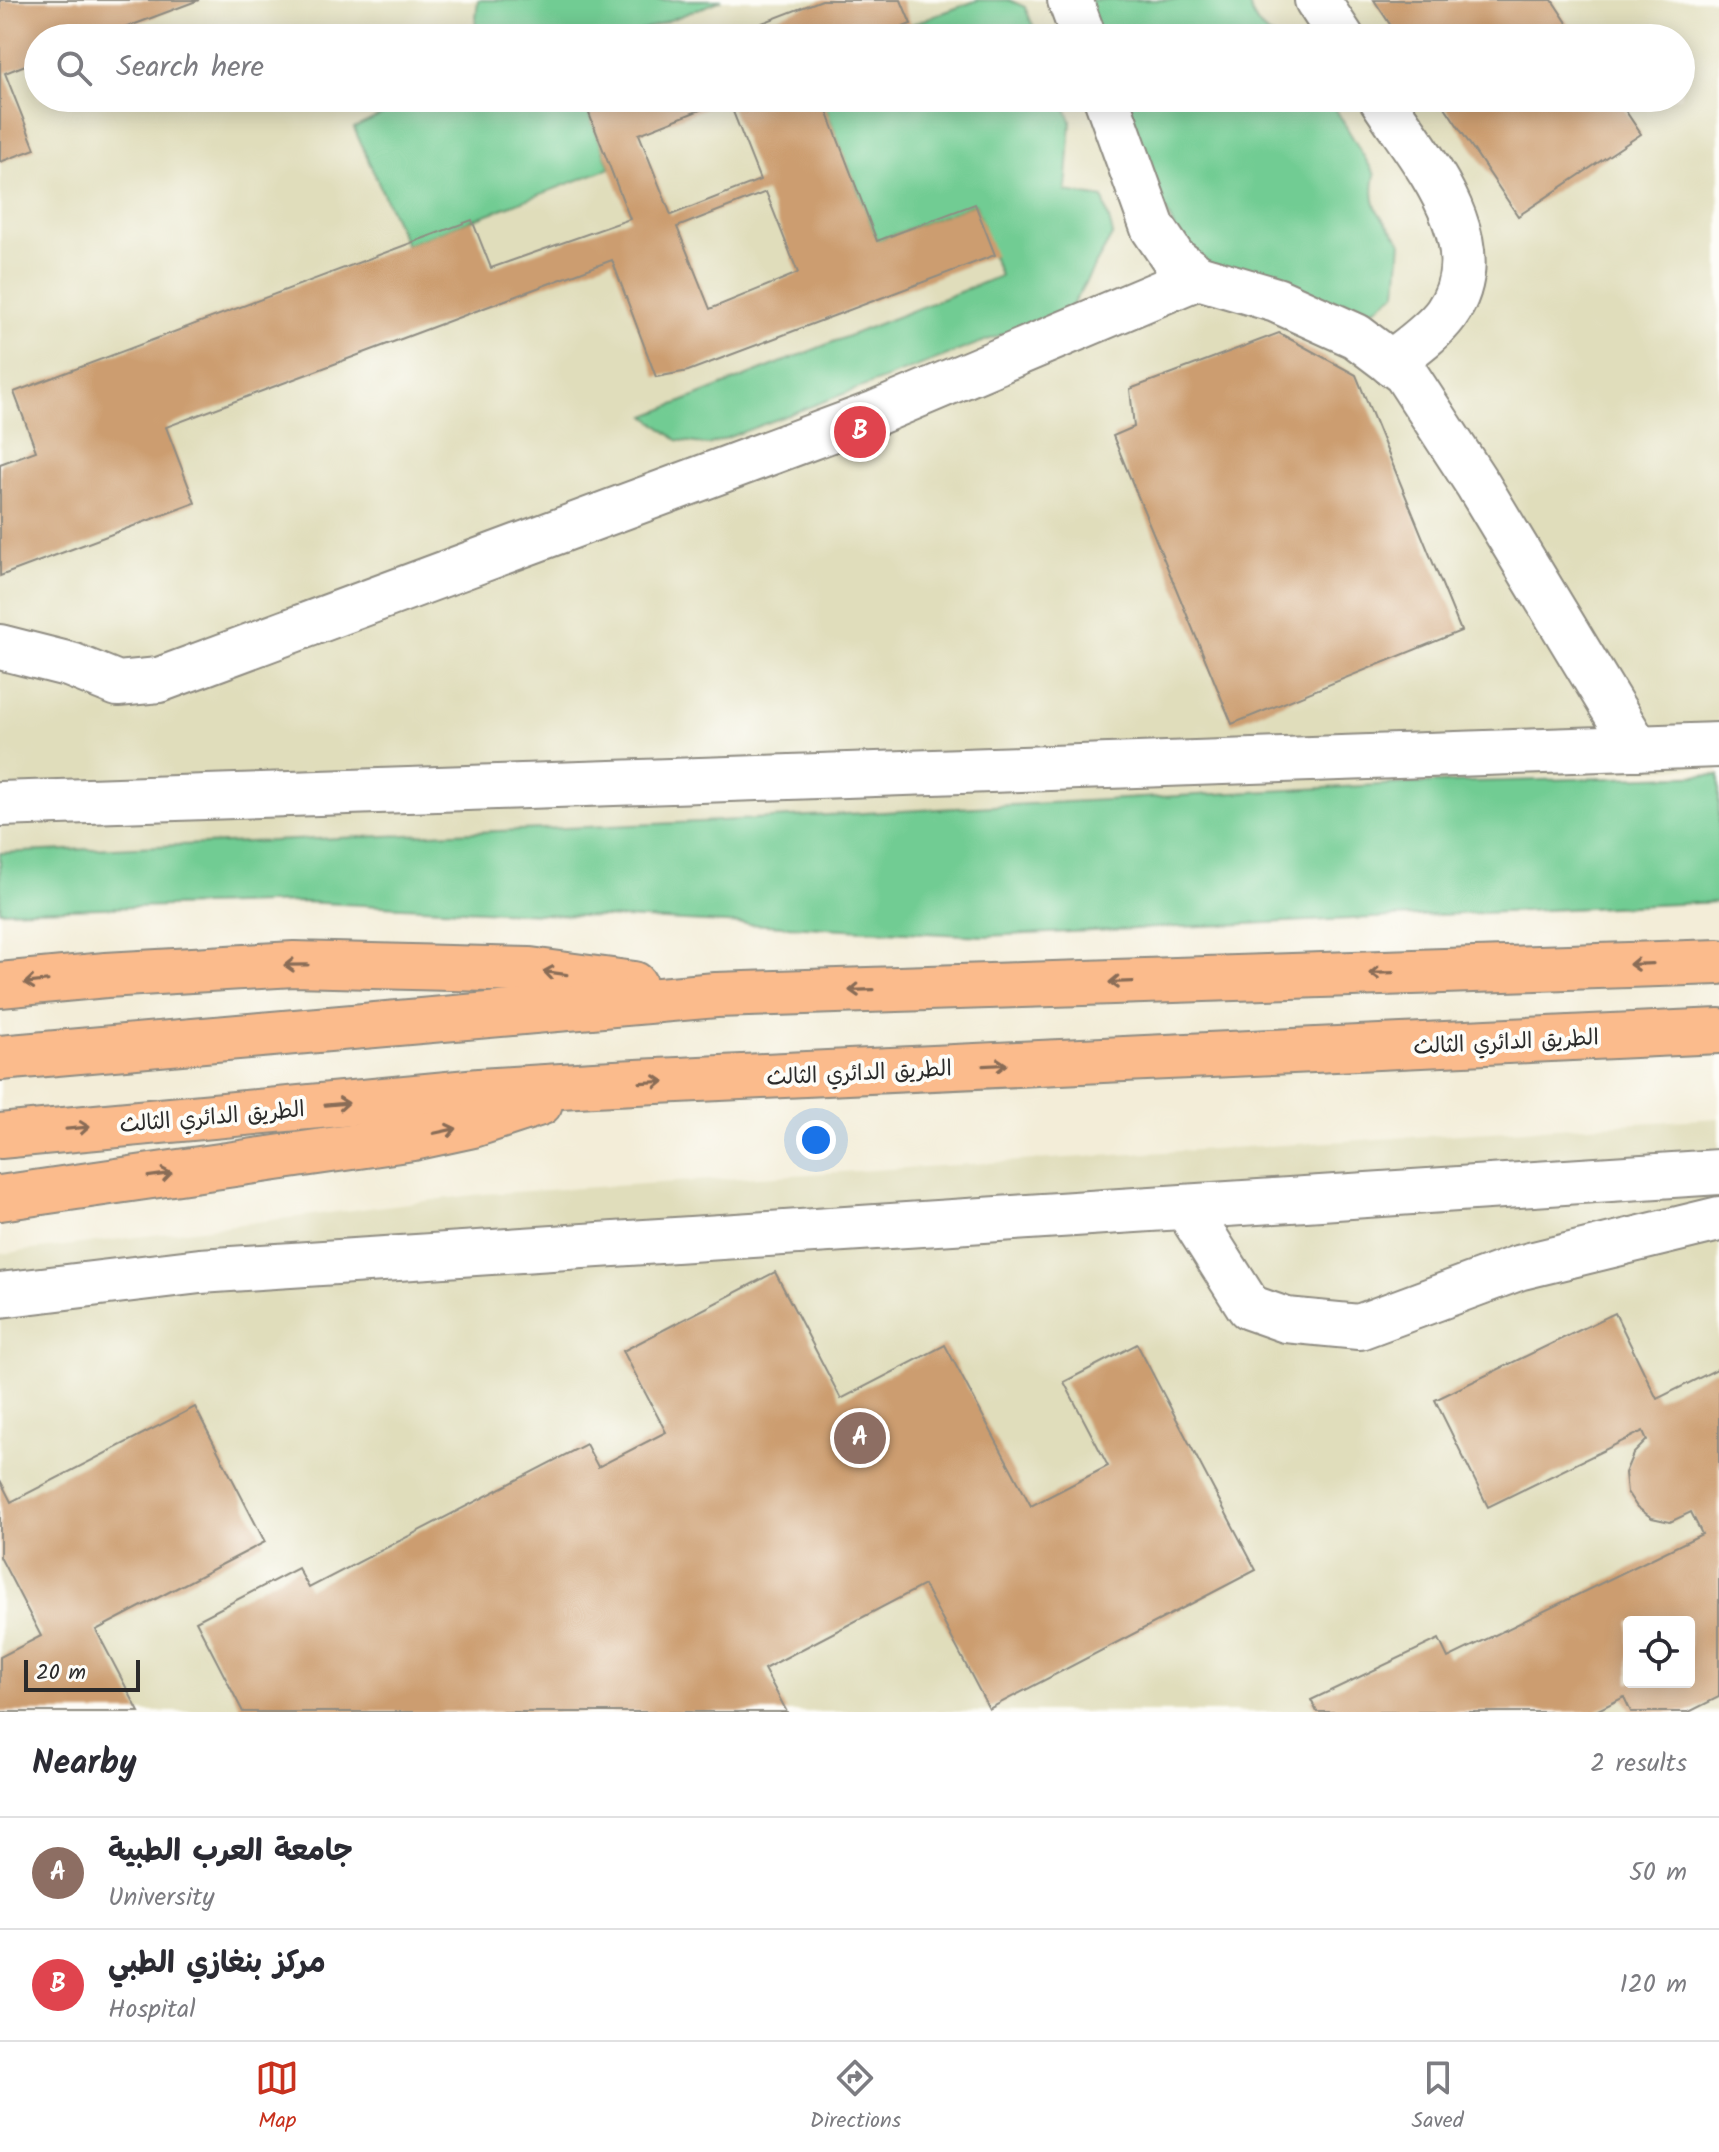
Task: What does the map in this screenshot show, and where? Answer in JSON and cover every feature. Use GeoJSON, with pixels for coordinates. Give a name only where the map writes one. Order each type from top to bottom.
{"type":"FeatureCollection","features":[{"type":"Feature","properties":{"kind":"highway"},"geometry":{"type":"LineString","coordinates":[[0,1058],[716,995],[1719,962]]}},
{"type":"Feature","properties":{"kind":"highway"},"geometry":{"type":"LineString","coordinates":[[0,985],[106,975],[294,964],[530,970],[716,995]]}},
{"type":"Feature","properties":{"kind":"highway","name":"الطريق الدائري الثالث"},"geometry":{"type":"LineString","coordinates":[[0,1136],[594,1084],[1719,1031]]}},
{"type":"Feature","properties":{"kind":"highway"},"geometry":{"type":"LineString","coordinates":[[0,1198],[413,1138],[473,1125],[594,1084]]}},
{"type":"Feature","properties":{"kind":"lane"},"geometry":{"type":"LineString","coordinates":[[1070,0],[1079,24]]}},
{"type":"Feature","properties":{"kind":"lane"},"geometry":{"type":"LineString","coordinates":[[1317,0],[1333,24]]}},
{"type":"Feature","properties":{"kind":"lane"},"geometry":{"type":"LineString","coordinates":[[1111,112],[1153,228],[1174,259],[1198,277],[1276,300],[1356,336],[1405,373],[1478,485],[1637,748]]}},
{"type":"Feature","properties":{"kind":"lane"},"geometry":{"type":"LineString","coordinates":[[1390,112],[1447,200],[1461,240],[1461,281],[1447,313],[1391,363]]}},
{"type":"Feature","properties":{"kind":"lane"},"geometry":{"type":"LineString","coordinates":[[0,647],[71,665],[118,684],[159,680],[876,413],[1198,277]]}},
{"type":"Feature","properties":{"kind":"lane"},"geometry":{"type":"LineString","coordinates":[[0,804],[1719,745]]}},
{"type":"Feature","properties":{"kind":"lane"},"geometry":{"type":"LineString","coordinates":[[0,1295],[200,1271],[1719,1172]]}},
{"type":"Feature","properties":{"kind":"lane"},"geometry":{"type":"LineString","coordinates":[[1186,1207],[1249,1307],[1286,1320],[1359,1327],[1518,1268],[1719,1219]]}},
{"type":"Feature","properties":{"kind":"shaded area"},"geometry":{"type":"Polygon","coordinates":[[[0,0],[1719,0],[1719,766],[0,861],[0,0]]]}},
{"type":"Feature","properties":{"kind":"shaded area"},"geometry":{"type":"Polygon","coordinates":[[[1719,1118],[1719,1712],[0,1712],[0,1254],[482,1194],[1719,1118]]]}},
{"type":"Feature","properties":{"kind":"green space"},"geometry":{"type":"Polygon","coordinates":[[[478,0],[722,0],[659,24],[475,24],[478,0]]]}},
{"type":"Feature","properties":{"kind":"green space"},"geometry":{"type":"Polygon","coordinates":[[[978,0],[1009,0],[1025,7],[1032,24],[912,24],[978,0]]]}},
{"type":"Feature","properties":{"kind":"green space"},"geometry":{"type":"Polygon","coordinates":[[[1078,0],[1248,0],[1257,24],[1087,24],[1078,0]]]}},
{"type":"Feature","properties":{"kind":"green space"},"geometry":{"type":"Polygon","coordinates":[[[388,112],[588,112],[610,168],[406,245],[354,128],[388,112]]]}},
{"type":"Feature","properties":{"kind":"green space"},"geometry":{"type":"Polygon","coordinates":[[[827,112],[1067,112],[1071,121],[1066,192],[1103,198],[1113,234],[1070,309],[708,445],[677,440],[646,416],[1000,276],[975,204],[877,241],[827,112]]]}},
{"type":"Feature","properties":{"kind":"green space"},"geometry":{"type":"Polygon","coordinates":[[[1121,112],[1337,112],[1375,175],[1373,196],[1378,211],[1401,241],[1397,292],[1376,308],[1354,315],[1189,261],[1121,112]]]}},
{"type":"Feature","properties":{"kind":"green space"},"geometry":{"type":"Polygon","coordinates":[[[1719,775],[1719,902],[985,936],[302,902],[0,911],[0,853],[700,822],[1398,784],[1719,775]]]}},
{"type":"Feature","properties":{"kind":"building"},"geometry":{"type":"Polygon","coordinates":[[[0,0],[199,0],[135,24],[24,24],[24,66],[5,73],[35,149],[0,162],[0,0]]]}},
{"type":"Feature","properties":{"kind":"building"},"geometry":{"type":"Polygon","coordinates":[[[822,0],[901,0],[911,24],[759,24],[822,0]]]}},
{"type":"Feature","properties":{"kind":"building"},"geometry":{"type":"Polygon","coordinates":[[[1374,0],[1552,0],[1568,24],[1390,24],[1374,0]]]}},
{"type":"Feature","properties":{"kind":"building"},"geometry":{"type":"Polygon","coordinates":[[[588,112],[695,112],[639,134],[671,215],[760,180],[733,112],[827,112],[877,241],[975,204],[995,255],[688,371],[656,377],[612,260],[166,427],[195,503],[0,576],[0,464],[36,451],[14,392],[472,220],[491,268],[630,219],[588,112]],[[766,192],[677,227],[710,309],[798,273],[766,192]]]}},
{"type":"Feature","properties":{"kind":"building"},"geometry":{"type":"Polygon","coordinates":[[[1448,112],[1626,112],[1641,134],[1518,216],[1448,112]]]}},
{"type":"Feature","properties":{"kind":"building"},"geometry":{"type":"Polygon","coordinates":[[[1279,333],[1356,375],[1461,631],[1232,724],[1113,436],[1134,427],[1130,389],[1279,333]]]}},
{"type":"Feature","properties":{"kind":"building"},"geometry":{"type":"Polygon","coordinates":[[[775,1272],[841,1399],[945,1345],[1031,1506],[1108,1466],[1064,1382],[1137,1344],[1256,1570],[989,1709],[924,1585],[764,1669],[787,1712],[243,1712],[196,1621],[298,1568],[309,1588],[586,1444],[598,1467],[666,1432],[623,1351],[775,1272]]]}},
{"type":"Feature","properties":{"kind":"building"},"geometry":{"type":"Polygon","coordinates":[[[1615,1313],[1657,1399],[1719,1368],[1719,1697],[1689,1712],[1631,1712],[1624,1697],[1594,1712],[1317,1712],[1311,1700],[1439,1639],[1448,1658],[1702,1534],[1691,1512],[1670,1522],[1652,1518],[1637,1507],[1627,1492],[1625,1473],[1633,1454],[1647,1440],[1643,1431],[1488,1507],[1435,1400],[1615,1313]]]}},
{"type":"Feature","properties":{"kind":"building"},"geometry":{"type":"Polygon","coordinates":[[[195,1407],[265,1542],[96,1630],[139,1712],[0,1712],[0,1657],[41,1636],[0,1557],[0,1480],[11,1502],[195,1407]]]}},
{"type":"Feature","properties":{"kind":"place","name":"مركز بنغازي الطبي"},"geometry":{"type":"Point","coordinates":[860,432]}},
{"type":"Feature","properties":{"kind":"place","name":"جامعة العرب الطبية"},"geometry":{"type":"Point","coordinates":[860,1438]}}]}
